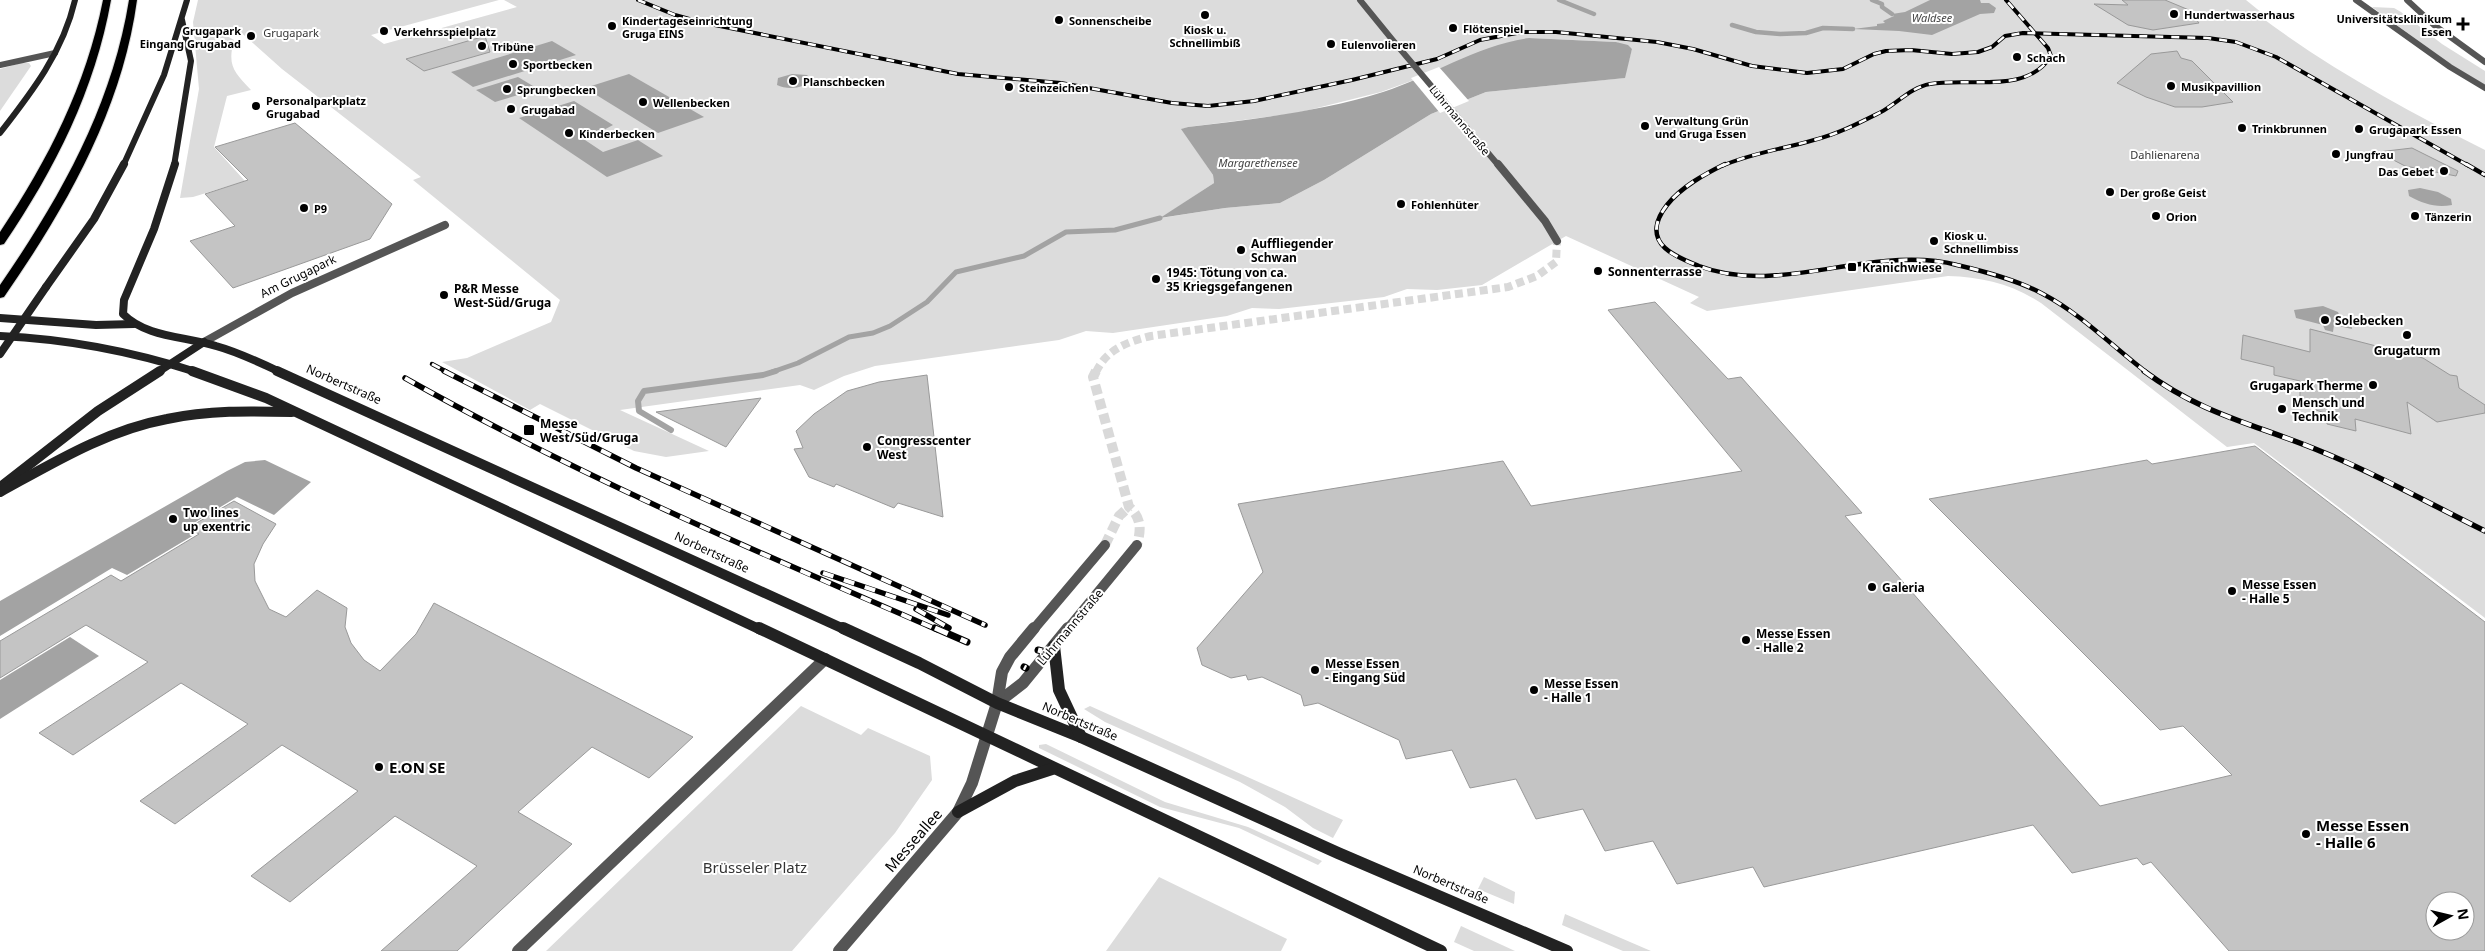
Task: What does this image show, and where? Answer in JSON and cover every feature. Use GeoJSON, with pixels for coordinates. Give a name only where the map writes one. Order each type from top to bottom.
{"type":"FeatureCollection","features":[{"type":"Feature","properties":{"kind":"highway"},"geometry":{"type":"LineString","coordinates":[[0,241],[34,187],[79,101],[102,34],[107,0]]}},
{"type":"Feature","properties":{"kind":"highway"},"geometry":{"type":"LineString","coordinates":[[3,289],[65,191],[110,97],[123,54],[133,0]]}},
{"type":"Feature","properties":{"kind":"main road"},"geometry":{"type":"LineString","coordinates":[[0,133],[32,91],[55,53],[71,19],[76,0]]}},
{"type":"Feature","properties":{"kind":"main road"},"geometry":{"type":"LineString","coordinates":[[0,354],[111,187],[151,108],[182,20],[187,0]]}},
{"type":"Feature","properties":{"kind":"main road"},"geometry":{"type":"LineString","coordinates":[[134,324],[123,314],[124,300],[154,230],[174,168],[191,60],[182,20]]}},
{"type":"Feature","properties":{"kind":"main road","name":"Norbertstraße"},"geometry":{"type":"LineString","coordinates":[[0,318],[96,325],[134,324],[158,332],[204,342],[243,355],[919,663],[997,703],[1081,737],[1338,853],[1567,951]]}},
{"type":"Feature","properties":{"kind":"main road"},"geometry":{"type":"LineString","coordinates":[[0,336],[62,341],[171,364],[247,390],[825,659],[1441,951]]}},
{"type":"Feature","properties":{"kind":"main road","name":"Am Grugapark"},"geometry":{"type":"LineString","coordinates":[[0,487],[74,428],[204,342]]}},
{"type":"Feature","properties":{"kind":"main road"},"geometry":{"type":"LineString","coordinates":[[0,492],[70,454],[148,423],[188,415],[232,411],[296,412]]}},
{"type":"Feature","properties":{"kind":"main road"},"geometry":{"type":"LineString","coordinates":[[1054,646],[1059,690],[1081,737]]}},
{"type":"Feature","properties":{"kind":"main road"},"geometry":{"type":"LineString","coordinates":[[958,812],[1015,781],[1052,768]]}},
{"type":"Feature","properties":{"kind":"street","name":"Lührmannstraße"},"geometry":{"type":"LineString","coordinates":[[1360,0],[1545,221],[1557,241]]}},
{"type":"Feature","properties":{"kind":"street"},"geometry":{"type":"LineString","coordinates":[[2356,0],[2450,67],[2485,88]]}},
{"type":"Feature","properties":{"kind":"street"},"geometry":{"type":"LineString","coordinates":[[2407,0],[2434,26],[2485,62]]}},
{"type":"Feature","properties":{"kind":"street"},"geometry":{"type":"LineString","coordinates":[[0,65],[55,53]]}},
{"type":"Feature","properties":{"kind":"street","name":"Am Grugapark"},"geometry":{"type":"LineString","coordinates":[[204,342],[241,319],[312,283],[445,225]]}},
{"type":"Feature","properties":{"kind":"street"},"geometry":{"type":"LineString","coordinates":[[985,736],[997,703],[1002,672],[1010,657],[1105,545]]}},
{"type":"Feature","properties":{"kind":"street","name":"Lührmannstraße"},"geometry":{"type":"LineString","coordinates":[[997,703],[1023,682],[1137,545]]}},
{"type":"Feature","properties":{"kind":"street"},"geometry":{"type":"LineString","coordinates":[[518,951],[825,659]]}},
{"type":"Feature","properties":{"kind":"street","name":"Messeallee"},"geometry":{"type":"LineString","coordinates":[[839,951],[958,812],[972,783],[985,736]]}},
{"type":"Feature","properties":{"kind":"green space"},"geometry":{"type":"Polygon","coordinates":[[[198,0],[499,0],[371,35],[384,44],[517,7],[504,0],[2246,0],[2262,13],[2257,14],[2311,52],[2397,104],[2485,150],[2485,618],[2254,443],[2227,447],[2041,303],[2008,286],[1973,278],[1948,276],[1707,311],[1690,303],[1699,297],[1566,236],[1482,285],[1437,290],[1407,289],[1384,297],[1279,309],[1252,308],[1227,316],[1113,333],[1086,331],[1059,340],[875,366],[844,376],[814,390],[800,385],[620,410],[709,451],[666,457],[634,451],[540,404],[530,410],[442,362],[467,358],[551,322],[560,300],[413,180],[421,177],[282,69],[236,28],[227,36],[234,40],[231,56],[233,68],[251,90],[227,96],[214,147],[245,181],[193,197],[180,198],[199,89],[193,22],[198,0]],[[1529,38],[1381,92],[1297,113],[1182,129],[1213,175],[1214,183],[1161,218],[1225,208],[1280,203],[1324,180],[1431,114],[1486,92],[1624,78],[1632,49],[1616,42],[1529,38]]]}},
{"type":"Feature","properties":{"kind":"green space"},"geometry":{"type":"Polygon","coordinates":[[[2372,7],[2394,8],[2401,12],[2442,44],[2485,71],[2485,85],[2457,69],[2372,7]]]}},
{"type":"Feature","properties":{"kind":"green space"},"geometry":{"type":"Polygon","coordinates":[[[21,63],[29,63],[31,66],[0,111],[0,69],[21,63]]]}},
{"type":"Feature","properties":{"kind":"green space","name":"Brüsseler Platz"},"geometry":{"type":"Polygon","coordinates":[[[801,706],[861,735],[868,728],[930,756],[932,780],[895,833],[792,951],[546,951],[801,706]]]}},
{"type":"Feature","properties":{"kind":"green space"},"geometry":{"type":"Polygon","coordinates":[[[1090,706],[1343,820],[1333,838],[1313,828],[1285,807],[1240,782],[1105,722],[1084,709],[1090,706]]]}},
{"type":"Feature","properties":{"kind":"green space"},"geometry":{"type":"Polygon","coordinates":[[[1046,744],[1165,802],[1248,827],[1322,861],[1318,865],[1239,828],[1160,807],[1039,748],[1039,745],[1046,744]]]}},
{"type":"Feature","properties":{"kind":"green space"},"geometry":{"type":"Polygon","coordinates":[[[1159,877],[1287,939],[1281,951],[1106,951],[1159,877]]]}},
{"type":"Feature","properties":{"kind":"green space"},"geometry":{"type":"Polygon","coordinates":[[[1484,877],[1515,892],[1514,904],[1478,889],[1484,877]]]}},
{"type":"Feature","properties":{"kind":"green space"},"geometry":{"type":"Polygon","coordinates":[[[1565,914],[1651,951],[1623,951],[1562,925],[1565,914]]]}},
{"type":"Feature","properties":{"kind":"green space"},"geometry":{"type":"Polygon","coordinates":[[[1461,926],[1515,951],[1474,951],[1454,942],[1461,926]]]}},
{"type":"Feature","properties":{"kind":"water","name":"Waldsee"},"geometry":{"type":"Polygon","coordinates":[[[1930,0],[1980,0],[1981,3],[1989,3],[1996,8],[1994,13],[1980,14],[1932,35],[1853,29],[1885,23],[1883,21],[1894,16],[1892,14],[1905,12],[1930,0]]]}},
{"type":"Feature","properties":{"kind":"water","name":"Margarethensee"},"geometry":{"type":"Polygon","coordinates":[[[1529,38],[1616,42],[1628,45],[1632,49],[1625,78],[1486,92],[1431,114],[1324,180],[1280,203],[1225,208],[1160,218],[1214,183],[1213,175],[1181,129],[1286,114],[1359,99],[1401,85],[1491,47],[1529,38]]]}},
{"type":"Feature","properties":{"kind":"water","name":"Sportbecken"},"geometry":{"type":"Polygon","coordinates":[[[552,41],[576,55],[473,87],[451,72],[552,41]]]}},
{"type":"Feature","properties":{"kind":"water","name":"Wellenbecken"},"geometry":{"type":"Polygon","coordinates":[[[629,74],[704,117],[658,133],[585,88],[629,74]]]}},
{"type":"Feature","properties":{"kind":"water","name":"Planschbecken"},"geometry":{"type":"Polygon","coordinates":[[[792,74],[807,75],[811,79],[805,85],[796,88],[786,88],[777,85],[778,78],[792,74]]]}},
{"type":"Feature","properties":{"kind":"water","name":"Sprungbecken"},"geometry":{"type":"Polygon","coordinates":[[[518,77],[538,89],[495,102],[476,90],[518,77]]]}},
{"type":"Feature","properties":{"kind":"water","name":"Kinderbecken"},"geometry":{"type":"Polygon","coordinates":[[[574,101],[613,125],[585,140],[603,152],[638,140],[663,156],[607,177],[519,118],[574,101]]]}},
{"type":"Feature","properties":{"kind":"water"},"geometry":{"type":"Polygon","coordinates":[[[2420,188],[2438,192],[2451,199],[2452,205],[2430,205],[2409,196],[2408,190],[2420,188]]]}},
{"type":"Feature","properties":{"kind":"water","name":"Solebecken"},"geometry":{"type":"Polygon","coordinates":[[[2323,306],[2338,312],[2340,317],[2351,322],[2352,329],[2334,325],[2333,332],[2325,330],[2323,325],[2296,318],[2294,310],[2323,306]]]}},
{"type":"Feature","properties":{"kind":"water"},"geometry":{"type":"Polygon","coordinates":[[[265,460],[311,482],[274,515],[237,497],[184,529],[194,535],[127,575],[112,568],[0,636],[0,601],[227,471],[245,462],[265,460]]]}},
{"type":"Feature","properties":{"kind":"water"},"geometry":{"type":"Polygon","coordinates":[[[70,637],[99,656],[0,719],[0,680],[70,637]]]}},
{"type":"Feature","properties":{"kind":"pier"},"geometry":{"type":"Polygon","coordinates":[[[1439,67],[1469,101],[1440,113],[1411,78],[1439,67]]]}},
{"type":"Feature","properties":{"kind":"building","name":"Hundertwasserhaus"},"geometry":{"type":"Polygon","coordinates":[[[2122,0],[2165,0],[2201,15],[2195,18],[2199,23],[2153,30],[2128,25],[2094,4],[2128,5],[2122,0]]]}},
{"type":"Feature","properties":{"kind":"building"},"geometry":{"type":"Polygon","coordinates":[[[485,36],[490,52],[424,71],[406,59],[485,36]]]}},
{"type":"Feature","properties":{"kind":"building","name":"Musikpavillion"},"geometry":{"type":"Polygon","coordinates":[[[2177,51],[2181,58],[2192,61],[2233,102],[2202,107],[2175,107],[2146,97],[2117,83],[2151,54],[2177,51]]]}},
{"type":"Feature","properties":{"kind":"building","name":"P9"},"geometry":{"type":"Polygon","coordinates":[[[295,123],[392,204],[370,239],[233,288],[190,241],[235,226],[205,194],[248,180],[215,147],[295,123]]]}},
{"type":"Feature","properties":{"kind":"building"},"geometry":{"type":"Polygon","coordinates":[[[2412,148],[2458,171],[2456,176],[2405,166],[2378,152],[2412,148]]]}},
{"type":"Feature","properties":{"kind":"building"},"geometry":{"type":"Polygon","coordinates":[[[1655,302],[1728,379],[1741,377],[1862,513],[1845,516],[2100,806],[2232,775],[2183,726],[2160,730],[1929,499],[2147,460],[2152,464],[2255,446],[2485,622],[2485,951],[2229,951],[2151,862],[2143,865],[2137,858],[2072,873],[2033,825],[1764,887],[1753,867],[1677,884],[1653,841],[1605,851],[1583,809],[1536,819],[1516,779],[1470,788],[1452,750],[1406,759],[1399,740],[1318,703],[1304,706],[1301,695],[1262,677],[1248,680],[1246,675],[1231,678],[1202,665],[1197,648],[1263,572],[1238,504],[1503,461],[1531,506],[1742,471],[1608,310],[1655,302]]]}},
{"type":"Feature","properties":{"kind":"building"},"geometry":{"type":"Polygon","coordinates":[[[2310,329],[2423,358],[2450,375],[2457,376],[2459,388],[2485,405],[2485,413],[2437,422],[2407,402],[2411,434],[2355,419],[2356,431],[2327,424],[2327,414],[2300,404],[2300,381],[2274,375],[2274,367],[2241,359],[2243,335],[2310,352],[2310,329]]]}},
{"type":"Feature","properties":{"kind":"building","name":"Congresscenter West"},"geometry":{"type":"Polygon","coordinates":[[[927,375],[943,517],[898,503],[894,508],[836,484],[834,487],[809,477],[794,449],[803,448],[796,431],[814,414],[847,391],[879,382],[927,375]]]}},
{"type":"Feature","properties":{"kind":"building"},"geometry":{"type":"Polygon","coordinates":[[[761,398],[726,447],[656,412],[761,398]]]}},
{"type":"Feature","properties":{"kind":"building"},"geometry":{"type":"Polygon","coordinates":[[[234,501],[276,524],[263,544],[254,564],[255,581],[269,609],[286,617],[317,590],[347,608],[345,627],[351,643],[364,660],[380,671],[416,634],[434,603],[693,737],[649,778],[592,747],[518,812],[572,844],[457,951],[381,951],[477,866],[395,816],[290,902],[251,876],[358,791],[282,745],[175,824],[140,801],[248,724],[181,683],[73,755],[39,733],[148,662],[86,625],[0,678],[0,641],[111,575],[121,581],[199,534],[188,528],[234,501]]]}},
{"type":"Feature","properties":{"kind":"waterway"},"geometry":{"type":"LineString","coordinates":[[1559,0],[1594,14]]}},
{"type":"Feature","properties":{"kind":"waterway"},"geometry":{"type":"LineString","coordinates":[[1872,0],[1882,4],[1882,7],[1892,14]]}},
{"type":"Feature","properties":{"kind":"waterway"},"geometry":{"type":"LineString","coordinates":[[1732,25],[1756,32],[1780,34],[1806,33],[1823,28],[1853,29]]}},
{"type":"Feature","properties":{"kind":"waterway"},"geometry":{"type":"LineString","coordinates":[[772,372],[798,363],[849,337],[873,333],[890,326],[927,302],[956,272],[1024,256],[1066,232],[1115,230],[1160,218]]}},
{"type":"Feature","properties":{"kind":"waterway"},"geometry":{"type":"LineString","coordinates":[[671,430],[639,411],[638,401],[644,391],[763,375],[776,371]]}},
{"type":"Feature","properties":{"kind":"tunnel"},"geometry":{"type":"LineString","coordinates":[[1096,372],[1112,352],[1126,344],[1151,336],[1508,287],[1537,276],[1556,262],[1557,241]]}},
{"type":"Feature","properties":{"kind":"tunnel"},"geometry":{"type":"LineString","coordinates":[[1096,371],[1093,377],[1129,507]]}},
{"type":"Feature","properties":{"kind":"tunnel"},"geometry":{"type":"LineString","coordinates":[[1105,545],[1119,516],[1129,507]]}},
{"type":"Feature","properties":{"kind":"tunnel"},"geometry":{"type":"LineString","coordinates":[[1129,507],[1136,515],[1139,524],[1137,545]]}},
{"type":"Feature","properties":{"kind":"railway"},"geometry":{"type":"LineString","coordinates":[[638,0],[675,15],[700,22],[958,74],[1061,83],[1172,103],[1208,106],[1254,101],[1352,80],[1437,59],[1480,40],[1522,32],[1556,32],[1657,42],[1693,49],[1752,66],[1807,73],[1843,69],[1874,54],[1886,51],[1911,50],[1952,54],[1978,52],[1992,47],[2005,36],[2035,33]]}},
{"type":"Feature","properties":{"kind":"railway"},"geometry":{"type":"LineString","coordinates":[[2006,0],[2035,33]]}},
{"type":"Feature","properties":{"kind":"railway"},"geometry":{"type":"LineString","coordinates":[[1722,166],[1745,158],[1823,138],[1881,112],[1923,86],[1945,82],[1996,82],[2027,76],[2041,68],[2051,56],[2048,48],[2035,33]]}},
{"type":"Feature","properties":{"kind":"railway"},"geometry":{"type":"LineString","coordinates":[[2035,33],[2208,38],[2236,42],[2276,57],[2469,166]]}},
{"type":"Feature","properties":{"kind":"railway"},"geometry":{"type":"LineString","coordinates":[[1725,164],[1686,187],[1673,198],[1660,216],[1657,227],[1658,238],[1665,248],[1673,254],[1699,266],[1722,273],[1745,276],[1792,274],[1886,261],[1922,260],[1948,263],[2001,277],[2043,294],[2070,311],[2146,372]]}},
{"type":"Feature","properties":{"kind":"railway"},"geometry":{"type":"LineString","coordinates":[[2466,164],[2485,175]]}},
{"type":"Feature","properties":{"kind":"railway"},"geometry":{"type":"LineString","coordinates":[[432,364],[447,372]]}},
{"type":"Feature","properties":{"kind":"railway"},"geometry":{"type":"LineString","coordinates":[[444,371],[636,468],[985,625]]}},
{"type":"Feature","properties":{"kind":"railway"},"geometry":{"type":"LineString","coordinates":[[2144,371],[2166,386],[2208,409],[2341,460],[2383,479],[2485,531]]}},
{"type":"Feature","properties":{"kind":"railway"},"geometry":{"type":"LineString","coordinates":[[405,378],[535,447],[602,480],[735,542],[938,630]]}},
{"type":"Feature","properties":{"kind":"railway"},"geometry":{"type":"LineString","coordinates":[[823,573],[948,615]]}},
{"type":"Feature","properties":{"kind":"railway"},"geometry":{"type":"LineString","coordinates":[[916,609],[949,628]]}},
{"type":"Feature","properties":{"kind":"railway"},"geometry":{"type":"LineString","coordinates":[[935,628],[967,642]]}},
{"type":"Feature","properties":{"kind":"railway"},"geometry":{"type":"LineString","coordinates":[[1038,650],[1042,651]]}},
{"type":"Feature","properties":{"kind":"place","name":"Hundertwasserhaus"},"geometry":{"type":"Point","coordinates":[2174,14]}},
{"type":"Feature","properties":{"kind":"place","name":"Kiosk u. Schnellimbiß"},"geometry":{"type":"Point","coordinates":[1205,15]}},
{"type":"Feature","properties":{"kind":"place","name":"Sonnenscheibe"},"geometry":{"type":"Point","coordinates":[1059,20]}},
{"type":"Feature","properties":{"kind":"place","name":"Universitätsklinikum Essen"},"geometry":{"type":"Point","coordinates":[2463,24]}},
{"type":"Feature","properties":{"kind":"place","name":"Kindertageseinrichtung Gruga EINS"},"geometry":{"type":"Point","coordinates":[612,26]}},
{"type":"Feature","properties":{"kind":"place","name":"Flötenspiel"},"geometry":{"type":"Point","coordinates":[1453,28]}},
{"type":"Feature","properties":{"kind":"place","name":"Verkehrsspielplatz"},"geometry":{"type":"Point","coordinates":[384,31]}},
{"type":"Feature","properties":{"kind":"place","name":"Grugapark Eingang Grugabad"},"geometry":{"type":"Point","coordinates":[251,36]}},
{"type":"Feature","properties":{"kind":"place","name":"Eulenvolieren"},"geometry":{"type":"Point","coordinates":[1331,44]}},
{"type":"Feature","properties":{"kind":"place","name":"Tribüne"},"geometry":{"type":"Point","coordinates":[482,46]}},
{"type":"Feature","properties":{"kind":"place","name":"Schach"},"geometry":{"type":"Point","coordinates":[2017,57]}},
{"type":"Feature","properties":{"kind":"place","name":"Sportbecken"},"geometry":{"type":"Point","coordinates":[513,64]}},
{"type":"Feature","properties":{"kind":"place","name":"Planschbecken"},"geometry":{"type":"Point","coordinates":[793,81]}},
{"type":"Feature","properties":{"kind":"place","name":"Musikpavillion"},"geometry":{"type":"Point","coordinates":[2171,86]}},
{"type":"Feature","properties":{"kind":"place","name":"Steinzeichen"},"geometry":{"type":"Point","coordinates":[1009,87]}},
{"type":"Feature","properties":{"kind":"place","name":"Sprungbecken"},"geometry":{"type":"Point","coordinates":[507,89]}},
{"type":"Feature","properties":{"kind":"place","name":"Wellenbecken"},"geometry":{"type":"Point","coordinates":[643,102]}},
{"type":"Feature","properties":{"kind":"place","name":"Personalparkplatz Grugabad"},"geometry":{"type":"Point","coordinates":[256,106]}},
{"type":"Feature","properties":{"kind":"place","name":"Grugabad"},"geometry":{"type":"Point","coordinates":[511,109]}},
{"type":"Feature","properties":{"kind":"place","name":"Verwaltung Grün und Gruga Essen"},"geometry":{"type":"Point","coordinates":[1645,126]}},
{"type":"Feature","properties":{"kind":"place","name":"Trinkbrunnen"},"geometry":{"type":"Point","coordinates":[2242,128]}},
{"type":"Feature","properties":{"kind":"place","name":"Grugapark Essen"},"geometry":{"type":"Point","coordinates":[2359,129]}},
{"type":"Feature","properties":{"kind":"place","name":"Kinderbecken"},"geometry":{"type":"Point","coordinates":[569,133]}},
{"type":"Feature","properties":{"kind":"place","name":"Jungfrau"},"geometry":{"type":"Point","coordinates":[2336,154]}},
{"type":"Feature","properties":{"kind":"place","name":"Das Gebet"},"geometry":{"type":"Point","coordinates":[2444,171]}},
{"type":"Feature","properties":{"kind":"place","name":"Der große Geist"},"geometry":{"type":"Point","coordinates":[2110,192]}},
{"type":"Feature","properties":{"kind":"place","name":"Fohlenhüter"},"geometry":{"type":"Point","coordinates":[1401,204]}},
{"type":"Feature","properties":{"kind":"place","name":"P9"},"geometry":{"type":"Point","coordinates":[304,208]}},
{"type":"Feature","properties":{"kind":"place","name":"Orion"},"geometry":{"type":"Point","coordinates":[2156,216]}},
{"type":"Feature","properties":{"kind":"place","name":"Tänzerin"},"geometry":{"type":"Point","coordinates":[2415,216]}},
{"type":"Feature","properties":{"kind":"place","name":"Kiosk u. Schnellimbiss"},"geometry":{"type":"Point","coordinates":[1934,241]}},
{"type":"Feature","properties":{"kind":"place","name":"Auffliegender Schwan"},"geometry":{"type":"Point","coordinates":[1241,250]}},
{"type":"Feature","properties":{"kind":"place","name":"Kranichwiese"},"geometry":{"type":"Point","coordinates":[1852,267]}},
{"type":"Feature","properties":{"kind":"place","name":"Sonnenterrasse"},"geometry":{"type":"Point","coordinates":[1598,271]}},
{"type":"Feature","properties":{"kind":"place","name":"1945: Tötung von ca. 35 Kriegsgefangenen"},"geometry":{"type":"Point","coordinates":[1156,279]}},
{"type":"Feature","properties":{"kind":"place","name":"P&R Messe West-Süd/Gruga"},"geometry":{"type":"Point","coordinates":[444,295]}},
{"type":"Feature","properties":{"kind":"place","name":"Solebecken"},"geometry":{"type":"Point","coordinates":[2325,320]}},
{"type":"Feature","properties":{"kind":"place","name":"Grugaturm"},"geometry":{"type":"Point","coordinates":[2407,335]}},
{"type":"Feature","properties":{"kind":"place","name":"Grugapark Therme"},"geometry":{"type":"Point","coordinates":[2373,385]}},
{"type":"Feature","properties":{"kind":"place","name":"Mensch und Technik"},"geometry":{"type":"Point","coordinates":[2282,409]}},
{"type":"Feature","properties":{"kind":"place","name":"Messe West/Süd/Gruga"},"geometry":{"type":"Point","coordinates":[529,430]}},
{"type":"Feature","properties":{"kind":"place","name":"Congresscenter West"},"geometry":{"type":"Point","coordinates":[867,447]}},
{"type":"Feature","properties":{"kind":"place","name":"Two lines up exentric"},"geometry":{"type":"Point","coordinates":[173,519]}},
{"type":"Feature","properties":{"kind":"place","name":"Galeria"},"geometry":{"type":"Point","coordinates":[1872,587]}},
{"type":"Feature","properties":{"kind":"place","name":"Messe Essen - Halle 5"},"geometry":{"type":"Point","coordinates":[2232,591]}},
{"type":"Feature","properties":{"kind":"place","name":"Messe Essen - Halle 2"},"geometry":{"type":"Point","coordinates":[1746,640]}},
{"type":"Feature","properties":{"kind":"place","name":"Messe Essen - Eingang Süd"},"geometry":{"type":"Point","coordinates":[1315,670]}},
{"type":"Feature","properties":{"kind":"place","name":"Messe Essen - Halle 1"},"geometry":{"type":"Point","coordinates":[1534,690]}},
{"type":"Feature","properties":{"kind":"place","name":"E.ON SE"},"geometry":{"type":"Point","coordinates":[379,767]}},
{"type":"Feature","properties":{"kind":"place","name":"Messe Essen - Halle 6"},"geometry":{"type":"Point","coordinates":[2306,834]}},
{"type":"Feature","properties":{"kind":"park label","name":"Grugapark"},"geometry":{"type":"Point","coordinates":[291,32]}},
{"type":"Feature","properties":{"kind":"park label","name":"Dahlienarena"},"geometry":{"type":"Point","coordinates":[2165,154]}}]}
